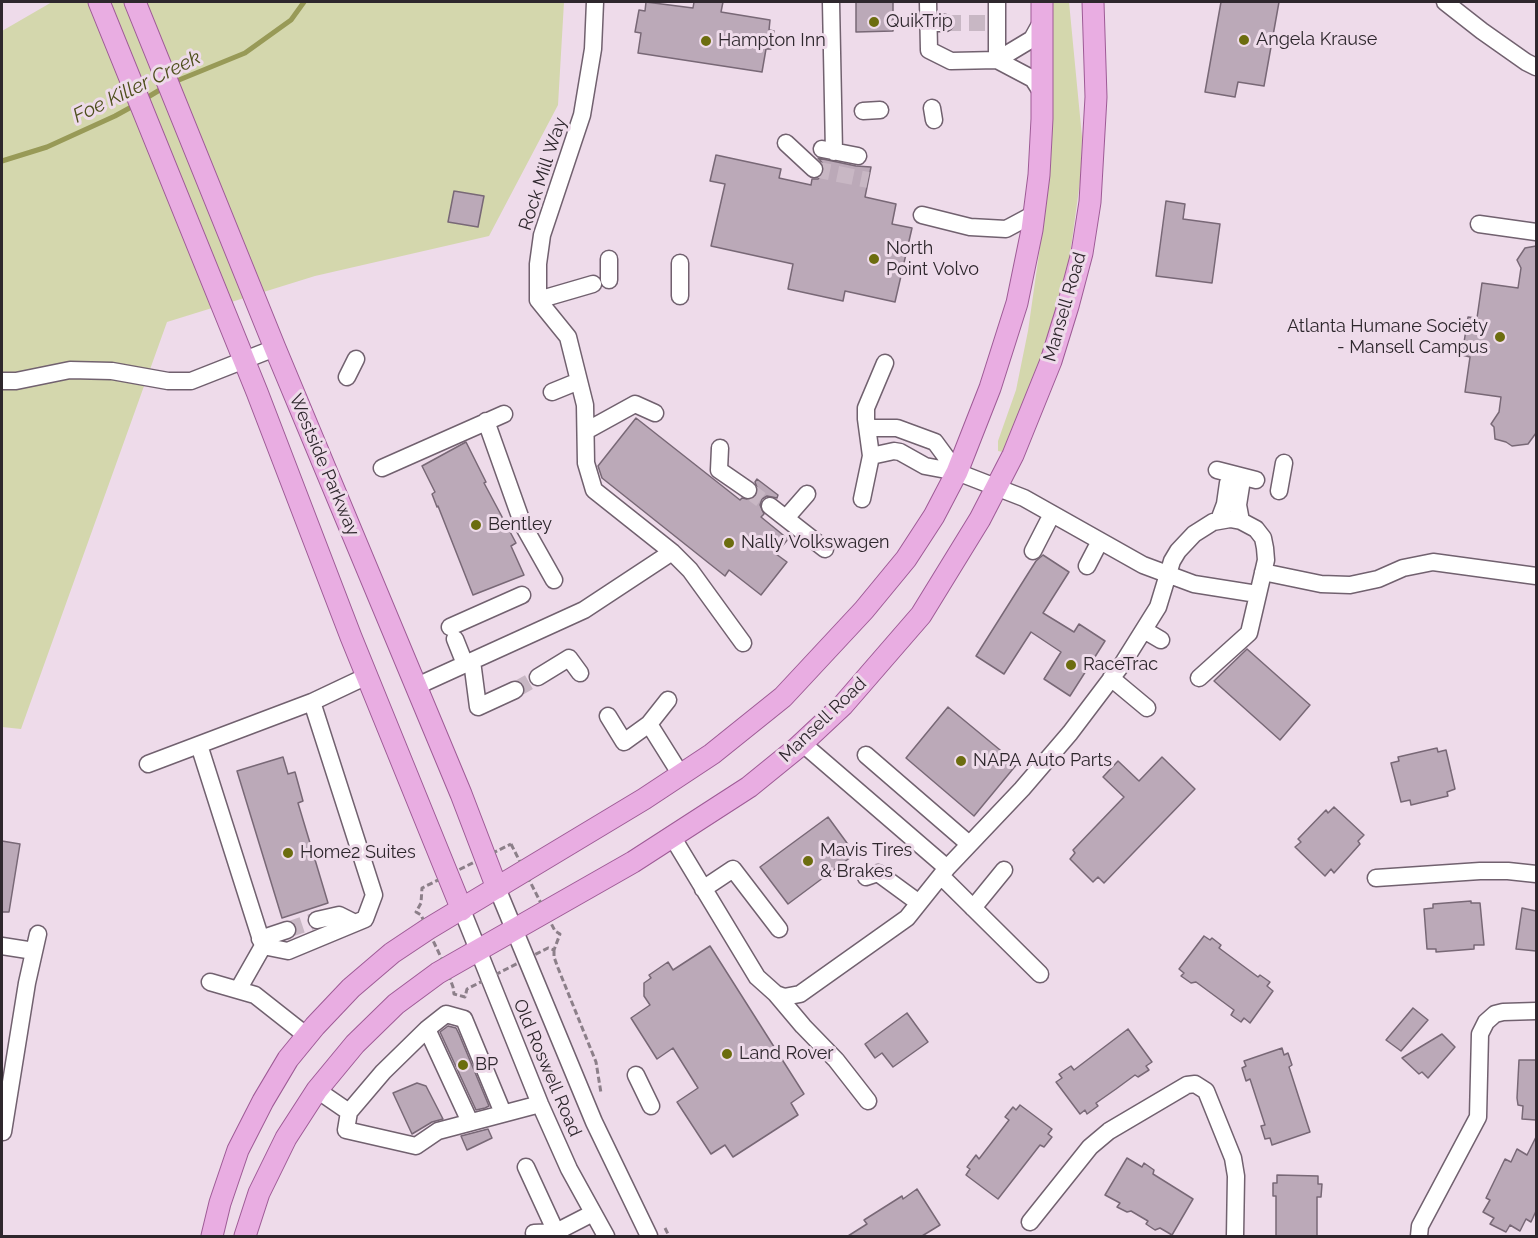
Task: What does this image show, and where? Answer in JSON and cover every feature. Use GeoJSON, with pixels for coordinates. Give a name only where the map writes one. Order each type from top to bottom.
{"type":"FeatureCollection","features":[{"type":"Feature","properties":{"kind":"main road","name":"Westside Parkway"},"geometry":{"type":"LineString","coordinates":[[99,2],[462,910]]}},
{"type":"Feature","properties":{"kind":"main road","name":"Westside Parkway"},"geometry":{"type":"LineString","coordinates":[[135,2],[275,348],[417,686],[497,888]]}},
{"type":"Feature","properties":{"kind":"main road","name":"Mansell Road"},"geometry":{"type":"LineString","coordinates":[[245,1236],[259,1193],[286,1138],[317,1090],[355,1044],[396,1004],[446,968],[633,862],[749,788],[843,705],[921,615],[997,487],[1051,361],[1068,306],[1082,253],[1090,202],[1096,97],[1093,2]]}},
{"type":"Feature","properties":{"kind":"main road"},"geometry":{"type":"LineString","coordinates":[[212,1236],[220,1203],[238,1150],[262,1101],[288,1059],[351,988],[392,953],[428,929],[712,754],[783,697],[864,610],[906,559],[957,472],[990,388],[1017,303],[1040,175],[1042,11]]}},
{"type":"Feature","properties":{"kind":"street","name":"Rock Mill Way"},"geometry":{"type":"LineString","coordinates":[[538,300],[538,264],[542,235],[582,115],[593,49],[595,2]]}},
{"type":"Feature","properties":{"kind":"street"},"geometry":{"type":"LineString","coordinates":[[831,2],[828,150],[858,156]]}},
{"type":"Feature","properties":{"kind":"street"},"geometry":{"type":"LineString","coordinates":[[928,2],[937,23],[929,50],[951,61],[997,60],[1033,79],[1042,93]]}},
{"type":"Feature","properties":{"kind":"street"},"geometry":{"type":"LineString","coordinates":[[997,2],[992,23],[997,60]]}},
{"type":"Feature","properties":{"kind":"street"},"geometry":{"type":"LineString","coordinates":[[1445,2],[1482,31],[1536,67]]}},
{"type":"Feature","properties":{"kind":"street"},"geometry":{"type":"LineString","coordinates":[[997,60],[1032,39],[1042,11]]}},
{"type":"Feature","properties":{"kind":"street"},"geometry":{"type":"LineString","coordinates":[[863,111],[880,110]]}},
{"type":"Feature","properties":{"kind":"street"},"geometry":{"type":"LineString","coordinates":[[786,143],[814,169]]}},
{"type":"Feature","properties":{"kind":"street"},"geometry":{"type":"LineString","coordinates":[[922,215],[970,226],[1006,229],[1034,214]]}},
{"type":"Feature","properties":{"kind":"street"},"geometry":{"type":"LineString","coordinates":[[1479,224],[1536,232]]}},
{"type":"Feature","properties":{"kind":"street"},"geometry":{"type":"LineString","coordinates":[[609,260],[601,282],[538,300],[568,337],[585,405],[586,463],[594,490],[672,552],[690,570],[743,644]]}},
{"type":"Feature","properties":{"kind":"street"},"geometry":{"type":"LineString","coordinates":[[680,263],[680,296]]}},
{"type":"Feature","properties":{"kind":"street"},"geometry":{"type":"LineString","coordinates":[[2,381],[16,381],[70,370],[111,371],[168,381],[191,381],[275,348]]}},
{"type":"Feature","properties":{"kind":"street"},"geometry":{"type":"LineString","coordinates":[[347,377],[356,359]]}},
{"type":"Feature","properties":{"kind":"street"},"geometry":{"type":"LineString","coordinates":[[862,499],[871,456],[866,408],[885,363]]}},
{"type":"Feature","properties":{"kind":"street"},"geometry":{"type":"LineString","coordinates":[[552,392],[579,381]]}},
{"type":"Feature","properties":{"kind":"street"},"geometry":{"type":"LineString","coordinates":[[586,431],[635,404],[655,413]]}},
{"type":"Feature","properties":{"kind":"street"},"geometry":{"type":"LineString","coordinates":[[382,468],[504,414]]}},
{"type":"Feature","properties":{"kind":"street"},"geometry":{"type":"LineString","coordinates":[[486,421],[523,525],[554,580],[557,564]]}},
{"type":"Feature","properties":{"kind":"street"},"geometry":{"type":"LineString","coordinates":[[867,428],[897,428],[935,442],[957,472]]}},
{"type":"Feature","properties":{"kind":"street"},"geometry":{"type":"LineString","coordinates":[[720,448],[719,470],[748,490]]}},
{"type":"Feature","properties":{"kind":"street"},"geometry":{"type":"LineString","coordinates":[[871,456],[894,451],[900,452],[926,465],[957,472],[1024,498],[1143,565],[1194,584],[1257,594]]}},
{"type":"Feature","properties":{"kind":"street"},"geometry":{"type":"LineString","coordinates":[[1279,491],[1284,463]]}},
{"type":"Feature","properties":{"kind":"street"},"geometry":{"type":"LineString","coordinates":[[1217,470],[1256,480]]}},
{"type":"Feature","properties":{"kind":"street"},"geometry":{"type":"LineString","coordinates":[[1219,520],[1225,504],[1228,483],[1238,476]]}},
{"type":"Feature","properties":{"kind":"street"},"geometry":{"type":"LineString","coordinates":[[1238,476],[1240,486],[1238,505],[1241,521]]}},
{"type":"Feature","properties":{"kind":"street"},"geometry":{"type":"LineString","coordinates":[[786,518],[807,494]]}},
{"type":"Feature","properties":{"kind":"street"},"geometry":{"type":"LineString","coordinates":[[770,506],[825,549]]}},
{"type":"Feature","properties":{"kind":"street"},"geometry":{"type":"LineString","coordinates":[[1033,551],[1052,514]]}},
{"type":"Feature","properties":{"kind":"street"},"geometry":{"type":"LineString","coordinates":[[777,994],[784,997],[800,994],[907,918],[944,872],[1022,789],[1070,733],[1111,678],[1158,608],[1172,561],[1185,544],[1205,526],[1219,520],[1241,521],[1256,529],[1263,538],[1266,560],[1249,633],[1199,678]]}},
{"type":"Feature","properties":{"kind":"street"},"geometry":{"type":"LineString","coordinates":[[1087,566],[1100,540]]}},
{"type":"Feature","properties":{"kind":"street"},"geometry":{"type":"LineString","coordinates":[[417,686],[584,610],[672,552]]}},
{"type":"Feature","properties":{"kind":"street"},"geometry":{"type":"LineString","coordinates":[[1263,572],[1321,584],[1350,585],[1378,579],[1403,568],[1432,562],[1536,576]]}},
{"type":"Feature","properties":{"kind":"street"},"geometry":{"type":"LineString","coordinates":[[515,690],[478,707],[468,663],[452,633],[522,595]]}},
{"type":"Feature","properties":{"kind":"street"},"geometry":{"type":"LineString","coordinates":[[1144,630],[1161,640]]}},
{"type":"Feature","properties":{"kind":"street"},"geometry":{"type":"LineString","coordinates":[[538,677],[569,658],[580,673]]}},
{"type":"Feature","properties":{"kind":"street"},"geometry":{"type":"LineString","coordinates":[[148,764],[312,702],[367,676]]}},
{"type":"Feature","properties":{"kind":"street"},"geometry":{"type":"LineString","coordinates":[[1111,678],[1147,708]]}},
{"type":"Feature","properties":{"kind":"street"},"geometry":{"type":"LineString","coordinates":[[608,716],[624,742],[649,724],[668,700]]}},
{"type":"Feature","properties":{"kind":"street"},"geometry":{"type":"LineString","coordinates":[[262,943],[288,951],[365,919],[374,895],[312,702]]}},
{"type":"Feature","properties":{"kind":"street"},"geometry":{"type":"LineString","coordinates":[[649,724],[681,775]]}},
{"type":"Feature","properties":{"kind":"street"},"geometry":{"type":"LineString","coordinates":[[802,743],[944,872],[973,908],[1040,974]]}},
{"type":"Feature","properties":{"kind":"street"},"geometry":{"type":"LineString","coordinates":[[198,745],[262,943]]}},
{"type":"Feature","properties":{"kind":"street"},"geometry":{"type":"LineString","coordinates":[[866,755],[969,844]]}},
{"type":"Feature","properties":{"kind":"street"},"geometry":{"type":"LineString","coordinates":[[673,838],[753,970],[836,1060],[868,1101]]}},
{"type":"Feature","properties":{"kind":"street"},"geometry":{"type":"LineString","coordinates":[[703,889],[733,869],[779,929]]}},
{"type":"Feature","properties":{"kind":"street"},"geometry":{"type":"LineString","coordinates":[[973,908],[1004,870]]}},
{"type":"Feature","properties":{"kind":"street"},"geometry":{"type":"LineString","coordinates":[[1376,878],[1480,871],[1536,874]]}},
{"type":"Feature","properties":{"kind":"street"},"geometry":{"type":"LineString","coordinates":[[866,877],[878,873],[919,903]]}},
{"type":"Feature","properties":{"kind":"street","name":"Westside Parkway"},"geometry":{"type":"LineString","coordinates":[[497,888],[513,929]]}},
{"type":"Feature","properties":{"kind":"street","name":"Old Roswell Road"},"geometry":{"type":"LineString","coordinates":[[462,910],[540,1104],[569,1169],[606,1236]]}},
{"type":"Feature","properties":{"kind":"street"},"geometry":{"type":"LineString","coordinates":[[317,920],[339,915],[355,923]]}},
{"type":"Feature","properties":{"kind":"street","name":"Old Roswell Road"},"geometry":{"type":"LineString","coordinates":[[513,929],[594,1122],[649,1236]]}},
{"type":"Feature","properties":{"kind":"street"},"geometry":{"type":"LineString","coordinates":[[238,990],[262,943],[287,930]]}},
{"type":"Feature","properties":{"kind":"street"},"geometry":{"type":"LineString","coordinates":[[3,1132],[38,934]]}},
{"type":"Feature","properties":{"kind":"street"},"geometry":{"type":"LineString","coordinates":[[2,946],[34,951]]}},
{"type":"Feature","properties":{"kind":"street"},"geometry":{"type":"LineString","coordinates":[[210,982],[255,995],[307,1036]]}},
{"type":"Feature","properties":{"kind":"street"},"geometry":{"type":"LineString","coordinates":[[1419,1236],[1420,1226],[1478,1117],[1480,1034],[1486,1022],[1495,1014],[1503,1012],[1536,1011]]}},
{"type":"Feature","properties":{"kind":"street"},"geometry":{"type":"LineString","coordinates":[[503,1113],[464,1019],[446,1014],[382,1072],[349,1112],[346,1130],[416,1146],[438,1131],[540,1104]]}},
{"type":"Feature","properties":{"kind":"street"},"geometry":{"type":"LineString","coordinates":[[427,1029],[470,1122]]}},
{"type":"Feature","properties":{"kind":"street"},"geometry":{"type":"LineString","coordinates":[[636,1075],[651,1106]]}},
{"type":"Feature","properties":{"kind":"street"},"geometry":{"type":"LineString","coordinates":[[1030,1222],[1090,1147],[1109,1131],[1187,1085],[1196,1084],[1206,1091],[1233,1158],[1236,1176],[1235,1236]]}},
{"type":"Feature","properties":{"kind":"street"},"geometry":{"type":"LineString","coordinates":[[317,1090],[349,1112]]}},
{"type":"Feature","properties":{"kind":"street"},"geometry":{"type":"LineString","coordinates":[[526,1167],[556,1232]]}},
{"type":"Feature","properties":{"kind":"street"},"geometry":{"type":"LineString","coordinates":[[534,1233],[556,1232],[593,1213]]}},
{"type":"Feature","properties":{"kind":"path"},"geometry":{"type":"LineString","coordinates":[[554,950],[548,948],[468,989],[465,997],[454,994],[446,968],[428,929],[421,915],[416,912],[421,903],[422,888],[511,844],[544,912],[555,931],[560,934],[554,950],[558,968],[596,1062],[602,1098]]}},
{"type":"Feature","properties":{"kind":"path"},"geometry":{"type":"LineString","coordinates":[[663,1226],[669,1236]]}},
{"type":"Feature","properties":{"kind":"green space"},"geometry":{"type":"Polygon","coordinates":[[[52,2],[564,2],[558,105],[489,236],[315,276],[167,322],[21,729],[2,727],[2,31],[52,2]]]}},
{"type":"Feature","properties":{"kind":"green space"},"geometry":{"type":"Polygon","coordinates":[[[1049,2],[1069,2],[1082,137],[1081,174],[1067,277],[1031,388],[1003,452],[998,451],[998,441],[1016,390],[1028,331],[1040,247],[1049,2]]]}},
{"type":"Feature","properties":{"kind":"building","name":"Hampton Inn"},"geometry":{"type":"Polygon","coordinates":[[[646,2],[693,8],[694,2],[723,2],[721,12],[770,20],[769,30],[774,31],[771,49],[766,49],[762,72],[638,53],[641,33],[635,32],[639,10],[645,11],[646,2]]]}},
{"type":"Feature","properties":{"kind":"building","name":"QuikTrip"},"geometry":{"type":"Polygon","coordinates":[[[856,2],[893,2],[893,31],[856,32],[856,2]]]}},
{"type":"Feature","properties":{"kind":"building"},"geometry":{"type":"Polygon","coordinates":[[[1221,2],[1279,2],[1264,86],[1238,82],[1235,97],[1205,92],[1221,2]]]}},
{"type":"Feature","properties":{"kind":"building"},"geometry":{"type":"Polygon","coordinates":[[[716,155],[781,169],[779,178],[811,185],[812,179],[818,179],[824,172],[824,165],[818,158],[871,167],[865,197],[896,204],[892,224],[912,228],[895,302],[845,291],[843,301],[788,289],[793,264],[711,246],[725,184],[710,181],[716,155]]]}},
{"type":"Feature","properties":{"kind":"building"},"geometry":{"type":"Polygon","coordinates":[[[454,191],[484,196],[478,227],[448,222],[454,191]]]}},
{"type":"Feature","properties":{"kind":"building"},"geometry":{"type":"Polygon","coordinates":[[[1166,201],[1185,204],[1183,219],[1220,224],[1212,283],[1156,276],[1166,201]]]}},
{"type":"Feature","properties":{"kind":"building","name":"Atlanta Humane Society - Mansell Campus"},"geometry":{"type":"Polygon","coordinates":[[[1536,246],[1536,433],[1528,444],[1512,446],[1495,439],[1494,427],[1491,424],[1499,412],[1501,397],[1465,392],[1470,357],[1462,355],[1468,317],[1477,318],[1482,283],[1518,288],[1521,268],[1517,260],[1525,248],[1536,246]]]}},
{"type":"Feature","properties":{"kind":"building"},"geometry":{"type":"Polygon","coordinates":[[[636,418],[740,500],[742,498],[752,500],[756,496],[758,490],[755,482],[757,479],[778,495],[777,498],[767,496],[762,499],[760,505],[764,514],[761,517],[788,539],[776,554],[787,562],[761,595],[729,570],[725,576],[602,478],[598,466],[636,418]]]}},
{"type":"Feature","properties":{"kind":"building","name":"Bentley"},"geometry":{"type":"Polygon","coordinates":[[[466,442],[486,482],[484,483],[516,543],[511,546],[524,575],[473,595],[432,494],[435,492],[422,466],[466,442]]]}},
{"type":"Feature","properties":{"kind":"building"},"geometry":{"type":"Polygon","coordinates":[[[1043,555],[1069,572],[1043,613],[1074,632],[1079,624],[1105,641],[1070,696],[1044,679],[1061,652],[1031,632],[1004,674],[976,656],[1036,561],[1043,555]]]}},
{"type":"Feature","properties":{"kind":"building"},"geometry":{"type":"Polygon","coordinates":[[[1247,649],[1310,705],[1280,740],[1214,681],[1247,649]]]}},
{"type":"Feature","properties":{"kind":"building","name":"NAPA Auto Parts"},"geometry":{"type":"Polygon","coordinates":[[[948,707],[1017,764],[974,816],[906,758],[948,707]]]}},
{"type":"Feature","properties":{"kind":"building"},"geometry":{"type":"Polygon","coordinates":[[[1437,748],[1438,752],[1446,750],[1455,789],[1447,792],[1448,796],[1411,805],[1410,800],[1401,802],[1391,763],[1399,761],[1398,757],[1437,748]]]}},
{"type":"Feature","properties":{"kind":"building","name":"Home2 Suites"},"geometry":{"type":"Polygon","coordinates":[[[283,757],[288,774],[295,772],[303,801],[298,803],[328,903],[282,918],[237,771],[283,757]]]}},
{"type":"Feature","properties":{"kind":"building"},"geometry":{"type":"Polygon","coordinates":[[[1162,757],[1195,789],[1104,883],[1098,877],[1093,882],[1070,859],[1075,853],[1073,850],[1124,797],[1103,777],[1118,761],[1139,781],[1162,757]]]}},
{"type":"Feature","properties":{"kind":"building"},"geometry":{"type":"Polygon","coordinates":[[[1334,807],[1364,835],[1358,841],[1360,844],[1334,873],[1331,869],[1325,876],[1295,847],[1301,842],[1298,839],[1326,810],[1328,813],[1334,807]]]}},
{"type":"Feature","properties":{"kind":"building","name":"Mavis Tires & Brakes"},"geometry":{"type":"Polygon","coordinates":[[[828,817],[855,854],[788,904],[760,867],[828,817]]]}},
{"type":"Feature","properties":{"kind":"building"},"geometry":{"type":"Polygon","coordinates":[[[2,841],[20,844],[9,912],[2,912],[2,841]]]}},
{"type":"Feature","properties":{"kind":"building"},"geometry":{"type":"Polygon","coordinates":[[[1471,901],[1471,903],[1480,903],[1484,945],[1474,945],[1474,949],[1436,952],[1436,949],[1427,949],[1424,909],[1433,908],[1433,904],[1471,901]]]}},
{"type":"Feature","properties":{"kind":"building"},"geometry":{"type":"Polygon","coordinates":[[[1522,908],[1536,911],[1536,951],[1516,949],[1522,908]]]}},
{"type":"Feature","properties":{"kind":"building"},"geometry":{"type":"Polygon","coordinates":[[[1204,936],[1210,940],[1212,938],[1221,945],[1219,948],[1258,977],[1260,975],[1270,982],[1267,986],[1273,991],[1250,1023],[1244,1018],[1241,1022],[1231,1015],[1234,1010],[1196,982],[1191,983],[1181,976],[1184,973],[1179,969],[1204,936]]]}},
{"type":"Feature","properties":{"kind":"building","name":"Land Rover"},"geometry":{"type":"Polygon","coordinates":[[[710,946],[804,1094],[791,1103],[798,1115],[733,1157],[725,1145],[711,1154],[677,1102],[698,1088],[673,1048],[657,1059],[631,1018],[650,1005],[644,996],[644,983],[651,978],[649,975],[668,962],[673,970],[710,946]]]}},
{"type":"Feature","properties":{"kind":"building"},"geometry":{"type":"Polygon","coordinates":[[[1413,1008],[1428,1020],[1401,1051],[1386,1040],[1413,1008]]]}},
{"type":"Feature","properties":{"kind":"building"},"geometry":{"type":"Polygon","coordinates":[[[907,1013],[928,1042],[893,1067],[882,1053],[875,1058],[865,1044],[907,1013]]]}},
{"type":"Feature","properties":{"kind":"building","name":"BP"},"geometry":{"type":"Polygon","coordinates":[[[448,1026],[456,1028],[459,1034],[489,1106],[485,1108],[476,1110],[440,1032],[448,1026]]]}},
{"type":"Feature","properties":{"kind":"building"},"geometry":{"type":"Polygon","coordinates":[[[1128,1029],[1152,1062],[1146,1066],[1149,1070],[1138,1077],[1135,1075],[1096,1103],[1098,1106],[1087,1114],[1085,1110],[1080,1114],[1056,1082],[1062,1078],[1059,1074],[1071,1066],[1074,1070],[1128,1029]]]}},
{"type":"Feature","properties":{"kind":"building"},"geometry":{"type":"Polygon","coordinates":[[[1442,1034],[1455,1047],[1428,1078],[1422,1072],[1419,1074],[1402,1058],[1442,1034]]]}},
{"type":"Feature","properties":{"kind":"building"},"geometry":{"type":"Polygon","coordinates":[[[1282,1048],[1284,1055],[1288,1053],[1292,1065],[1289,1067],[1310,1132],[1272,1145],[1270,1138],[1265,1139],[1261,1126],[1265,1125],[1250,1079],[1246,1081],[1242,1068],[1246,1066],[1244,1061],[1282,1048]]]}},
{"type":"Feature","properties":{"kind":"building"},"geometry":{"type":"Polygon","coordinates":[[[1519,1060],[1536,1060],[1536,1120],[1522,1119],[1523,1106],[1518,1105],[1519,1060]]]}},
{"type":"Feature","properties":{"kind":"building"},"geometry":{"type":"Polygon","coordinates":[[[417,1083],[426,1086],[443,1119],[432,1122],[412,1134],[393,1093],[417,1083]]]}},
{"type":"Feature","properties":{"kind":"building"},"geometry":{"type":"Polygon","coordinates":[[[1020,1105],[1052,1129],[1048,1134],[1052,1137],[1044,1147],[1040,1145],[998,1199],[966,1175],[970,1169],[967,1167],[976,1155],[979,1159],[1009,1120],[1005,1117],[1013,1107],[1016,1110],[1020,1105]]]}},
{"type":"Feature","properties":{"kind":"building"},"geometry":{"type":"Polygon","coordinates":[[[488,1129],[492,1138],[467,1150],[461,1136],[488,1129]]]}},
{"type":"Feature","properties":{"kind":"building"},"geometry":{"type":"Polygon","coordinates":[[[1536,1137],[1536,1211],[1531,1222],[1526,1219],[1520,1231],[1510,1225],[1506,1232],[1490,1224],[1494,1218],[1483,1212],[1490,1200],[1486,1198],[1505,1159],[1511,1162],[1517,1149],[1527,1155],[1536,1137]]]}},
{"type":"Feature","properties":{"kind":"building"},"geometry":{"type":"Polygon","coordinates":[[[1127,1158],[1142,1167],[1144,1163],[1154,1170],[1153,1174],[1193,1199],[1172,1235],[1160,1228],[1155,1230],[1146,1224],[1148,1221],[1131,1211],[1127,1212],[1117,1207],[1120,1203],[1105,1195],[1127,1158]]]}},
{"type":"Feature","properties":{"kind":"building"},"geometry":{"type":"Polygon","coordinates":[[[1277,1175],[1318,1176],[1318,1184],[1322,1184],[1321,1197],[1317,1197],[1317,1236],[1276,1236],[1276,1196],[1273,1196],[1273,1183],[1277,1183],[1277,1175]]]}},
{"type":"Feature","properties":{"kind":"building"},"geometry":{"type":"Polygon","coordinates":[[[917,1189],[940,1225],[922,1236],[848,1236],[867,1224],[864,1220],[917,1189]]]}},
{"type":"Feature","properties":{"kind":"waterway","name":"Foe Killer Creek"},"geometry":{"type":"LineString","coordinates":[[174,82],[245,53],[291,20],[304,2]]}},
{"type":"Feature","properties":{"kind":"waterway","name":"Foe Killer Creek"},"geometry":{"type":"LineString","coordinates":[[143,100],[163,88]]}},
{"type":"Feature","properties":{"kind":"waterway","name":"Foe Killer Creek"},"geometry":{"type":"LineString","coordinates":[[2,161],[47,147],[135,105]]}},
{"type":"Feature","properties":{"kind":"tunnel"},"geometry":{"type":"LineString","coordinates":[[945,23],[988,23]]}},
{"type":"Feature","properties":{"kind":"tunnel"},"geometry":{"type":"LineString","coordinates":[[814,169],[868,180]]}},
{"type":"Feature","properties":{"kind":"tunnel"},"geometry":{"type":"LineString","coordinates":[[748,490],[770,506]]}},
{"type":"Feature","properties":{"kind":"tunnel"},"geometry":{"type":"LineString","coordinates":[[515,690],[538,677]]}},
{"type":"Feature","properties":{"kind":"tunnel"},"geometry":{"type":"LineString","coordinates":[[287,930],[317,920]]}},
{"type":"Feature","properties":{"kind":"place","name":"QuikTrip"},"geometry":{"type":"Point","coordinates":[874,22]}},
{"type":"Feature","properties":{"kind":"place","name":"Angela Krause"},"geometry":{"type":"Point","coordinates":[1244,40]}},
{"type":"Feature","properties":{"kind":"place","name":"Hampton Inn"},"geometry":{"type":"Point","coordinates":[706,41]}},
{"type":"Feature","properties":{"kind":"place","name":"North Point Volvo"},"geometry":{"type":"Point","coordinates":[874,259]}},
{"type":"Feature","properties":{"kind":"place","name":"Atlanta Humane Society - Mansell Campus"},"geometry":{"type":"Point","coordinates":[1500,337]}},
{"type":"Feature","properties":{"kind":"place","name":"Bentley"},"geometry":{"type":"Point","coordinates":[476,525]}},
{"type":"Feature","properties":{"kind":"place","name":"Nally Volkswagen"},"geometry":{"type":"Point","coordinates":[729,543]}},
{"type":"Feature","properties":{"kind":"place","name":"RaceTrac"},"geometry":{"type":"Point","coordinates":[1071,665]}},
{"type":"Feature","properties":{"kind":"place","name":"NAPA Auto Parts"},"geometry":{"type":"Point","coordinates":[961,761]}},
{"type":"Feature","properties":{"kind":"place","name":"Home2 Suites"},"geometry":{"type":"Point","coordinates":[288,853]}},
{"type":"Feature","properties":{"kind":"place","name":"Mavis Tires & Brakes"},"geometry":{"type":"Point","coordinates":[808,861]}},
{"type":"Feature","properties":{"kind":"place","name":"Land Rover"},"geometry":{"type":"Point","coordinates":[727,1054]}},
{"type":"Feature","properties":{"kind":"place","name":"BP"},"geometry":{"type":"Point","coordinates":[463,1065]}}]}
